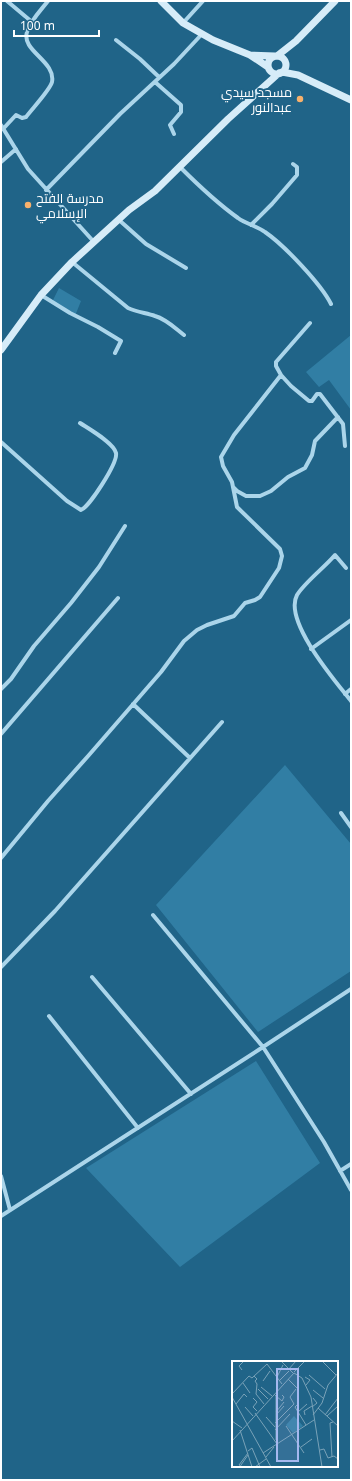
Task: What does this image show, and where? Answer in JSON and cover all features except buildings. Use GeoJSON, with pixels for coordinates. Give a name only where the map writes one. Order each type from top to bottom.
{"type":"FeatureCollection","features":[{"type":"Feature","properties":{"kind":"street"},"geometry":{"type":"LineString","coordinates":[[8,1],[32,22]]}},
{"type":"Feature","properties":{"kind":"street"},"geometry":{"type":"LineString","coordinates":[[48,1],[32,22],[26,34],[27,42],[46,64],[51,73],[52,82],[26,117],[22,118],[16,115],[2,127],[28,169],[94,242]]}},
{"type":"Feature","properties":{"kind":"street"},"geometry":{"type":"LineString","coordinates":[[161,1],[183,23],[202,34],[250,55],[272,72],[298,75],[351,100]]}},
{"type":"Feature","properties":{"kind":"street"},"geometry":{"type":"LineString","coordinates":[[183,23],[203,1]]}},
{"type":"Feature","properties":{"kind":"street"},"geometry":{"type":"LineString","coordinates":[[262,87],[270,59],[296,41],[335,1]]}},
{"type":"Feature","properties":{"kind":"street"},"geometry":{"type":"LineString","coordinates":[[46,190],[120,114],[155,82],[202,34]]}},
{"type":"Feature","properties":{"kind":"street"},"geometry":{"type":"LineString","coordinates":[[116,40],[140,59],[159,78]]}},
{"type":"Feature","properties":{"kind":"street"},"geometry":{"type":"LineString","coordinates":[[1,350],[41,295],[72,262],[129,210],[155,191],[228,119],[285,68],[285,62],[296,41]]}},
{"type":"Feature","properties":{"kind":"street"},"geometry":{"type":"LineString","coordinates":[[250,55],[282,57],[298,75]]}},
{"type":"Feature","properties":{"kind":"street"},"geometry":{"type":"LineString","coordinates":[[155,82],[181,105],[181,112],[170,125],[174,134]]}},
{"type":"Feature","properties":{"kind":"street"},"geometry":{"type":"LineString","coordinates":[[1,162],[16,148]]}},
{"type":"Feature","properties":{"kind":"street"},"geometry":{"type":"LineString","coordinates":[[251,225],[272,204],[297,175],[296,167],[293,164]]}},
{"type":"Feature","properties":{"kind":"street"},"geometry":{"type":"LineString","coordinates":[[180,166],[238,219],[265,232],[297,261],[322,290],[331,304]]}},
{"type":"Feature","properties":{"kind":"street"},"geometry":{"type":"LineString","coordinates":[[119,220],[146,244],[186,268]]}},
{"type":"Feature","properties":{"kind":"street"},"geometry":{"type":"LineString","coordinates":[[72,262],[128,308],[136,312],[163,319],[184,335]]}},
{"type":"Feature","properties":{"kind":"street"},"geometry":{"type":"LineString","coordinates":[[41,295],[70,313],[94,324],[121,341],[115,353]]}},
{"type":"Feature","properties":{"kind":"street"},"geometry":{"type":"LineString","coordinates":[[310,322],[276,362],[276,366],[281,375],[291,386],[309,401],[312,401],[317,394],[320,394],[343,425],[345,446]]}},
{"type":"Feature","properties":{"kind":"street"},"geometry":{"type":"LineString","coordinates":[[1,858],[48,801],[161,672],[184,641],[197,630],[206,625],[234,616],[246,603],[260,597],[279,568],[282,556],[280,549],[237,507],[233,486],[222,462],[222,455],[234,435],[281,375]]}},
{"type":"Feature","properties":{"kind":"street"},"geometry":{"type":"LineString","coordinates":[[233,486],[237,491],[246,496],[260,496],[271,491],[288,477],[305,468],[312,455],[315,441],[338,417]]}},
{"type":"Feature","properties":{"kind":"street"},"geometry":{"type":"LineString","coordinates":[[1,442],[68,501],[81,510],[87,506],[108,476],[116,457],[116,453],[104,440],[80,423]]}},
{"type":"Feature","properties":{"kind":"street"},"geometry":{"type":"LineString","coordinates":[[1,689],[11,679],[34,646],[71,604],[99,567],[125,526]]}},
{"type":"Feature","properties":{"kind":"street"},"geometry":{"type":"LineString","coordinates":[[346,568],[336,555],[298,594],[295,604],[298,620],[311,649],[351,701]]}},
{"type":"Feature","properties":{"kind":"street"},"geometry":{"type":"LineString","coordinates":[[1,734],[118,598]]}},
{"type":"Feature","properties":{"kind":"street"},"geometry":{"type":"LineString","coordinates":[[311,649],[351,620]]}},
{"type":"Feature","properties":{"kind":"street"},"geometry":{"type":"LineString","coordinates":[[345,694],[351,689]]}},
{"type":"Feature","properties":{"kind":"street"},"geometry":{"type":"LineString","coordinates":[[133,704],[190,758]]}},
{"type":"Feature","properties":{"kind":"street"},"geometry":{"type":"LineString","coordinates":[[1,967],[55,911],[222,722]]}},
{"type":"Feature","properties":{"kind":"street"},"geometry":{"type":"LineString","coordinates":[[341,813],[351,827]]}},
{"type":"Feature","properties":{"kind":"street"},"geometry":{"type":"LineString","coordinates":[[153,915],[263,1047],[324,1142],[351,1190]]}},
{"type":"Feature","properties":{"kind":"street"},"geometry":{"type":"LineString","coordinates":[[92,977],[191,1094]]}},
{"type":"Feature","properties":{"kind":"street"},"geometry":{"type":"LineString","coordinates":[[1,1216],[351,989]]}},
{"type":"Feature","properties":{"kind":"street"},"geometry":{"type":"LineString","coordinates":[[49,1016],[138,1128]]}},
{"type":"Feature","properties":{"kind":"street"},"geometry":{"type":"LineString","coordinates":[[340,1171],[351,1164]]}},
{"type":"Feature","properties":{"kind":"street"},"geometry":{"type":"LineString","coordinates":[[1,1176],[10,1210]]}},
{"type":"Feature","properties":{"kind":"shaded area"},"geometry":{"type":"Polygon","coordinates":[[[59,288],[81,301],[75,316],[52,302],[59,288]]]}},
{"type":"Feature","properties":{"kind":"shaded area"},"geometry":{"type":"Polygon","coordinates":[[[351,335],[351,410],[329,380],[319,387],[306,372],[351,335]]]}},
{"type":"Feature","properties":{"kind":"shaded area"},"geometry":{"type":"Polygon","coordinates":[[[285,765],[351,844],[351,971],[258,1032],[156,905],[285,765]]]}},
{"type":"Feature","properties":{"kind":"shaded area"},"geometry":{"type":"Polygon","coordinates":[[[256,1061],[320,1163],[180,1267],[86,1168],[256,1061]]]}},
{"type":"Feature","properties":{"kind":"place","name":"مسجد سيدي عبدالنور"},"geometry":{"type":"Point","coordinates":[300,99]}},
{"type":"Feature","properties":{"kind":"place","name":"مدرسة الفتح الإسلامي"},"geometry":{"type":"Point","coordinates":[28,205]}}]}
